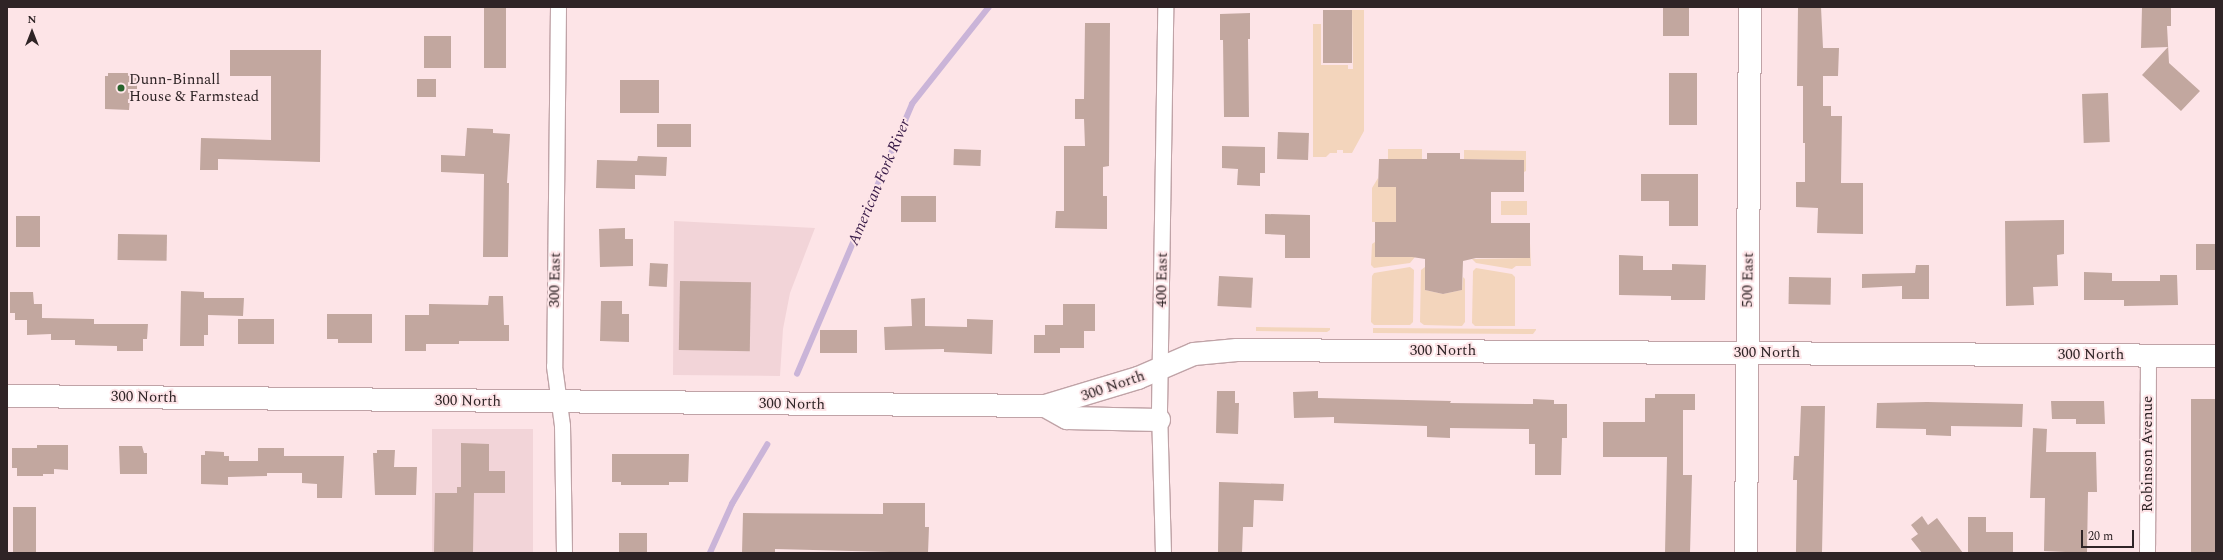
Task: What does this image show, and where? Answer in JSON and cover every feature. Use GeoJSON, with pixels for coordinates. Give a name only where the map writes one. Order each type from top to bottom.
{"type":"FeatureCollection","features":[{"type":"Feature","properties":{"kind":"street","name":"300 East"},"geometry":{"type":"LineString","coordinates":[[558,7],[554,366],[562,425],[564,553]]}},
{"type":"Feature","properties":{"kind":"street","name":"400 East"},"geometry":{"type":"LineString","coordinates":[[1163,553],[1159,420],[1165,7]]}},
{"type":"Feature","properties":{"kind":"street","name":"500 East"},"geometry":{"type":"LineString","coordinates":[[1746,553],[1750,7]]}},
{"type":"Feature","properties":{"kind":"street","name":"300 North"},"geometry":{"type":"LineString","coordinates":[[7,396],[1045,406],[1075,398],[1160,370],[1194,354],[1237,350],[2216,356]]}},
{"type":"Feature","properties":{"kind":"street","name":"Robinson Avenue"},"geometry":{"type":"LineString","coordinates":[[2147,553],[2148,355]]}},
{"type":"Feature","properties":{"kind":"street"},"geometry":{"type":"LineString","coordinates":[[1045,406],[1067,418],[1159,420]]}},
{"type":"Feature","properties":{"kind":"shaded area"},"geometry":{"type":"Polygon","coordinates":[[[1352,10],[1364,10],[1364,131],[1352,153],[1343,153],[1343,150],[1337,150],[1337,153],[1330,153],[1326,157],[1313,157],[1313,24],[1321,24],[1321,65],[1348,65],[1348,69],[1353,69],[1352,10]]]}},
{"type":"Feature","properties":{"kind":"shaded area"},"geometry":{"type":"Polygon","coordinates":[[[1388,149],[1422,149],[1422,160],[1388,160],[1388,149]]]}},
{"type":"Feature","properties":{"kind":"shaded area"},"geometry":{"type":"Polygon","coordinates":[[[1464,150],[1526,151],[1526,171],[1524,172],[1524,160],[1464,159],[1464,150]]]}},
{"type":"Feature","properties":{"kind":"shaded area"},"geometry":{"type":"Polygon","coordinates":[[[1378,178],[1379,187],[1396,187],[1396,222],[1372,222],[1372,188],[1378,178]]]}},
{"type":"Feature","properties":{"kind":"shaded area"},"geometry":{"type":"Polygon","coordinates":[[[1501,201],[1527,201],[1527,215],[1501,215],[1501,201]]]}},
{"type":"Feature","properties":{"kind":"shaded area"},"geometry":{"type":"Polygon","coordinates":[[[674,221],[815,228],[790,293],[783,329],[780,376],[673,375],[674,221]]]}},
{"type":"Feature","properties":{"kind":"shaded area"},"geometry":{"type":"Polygon","coordinates":[[[1375,242],[1375,256],[1415,257],[1410,263],[1374,268],[1371,265],[1372,244],[1375,242]]]}},
{"type":"Feature","properties":{"kind":"shaded area"},"geometry":{"type":"Polygon","coordinates":[[[1530,243],[1531,266],[1516,266],[1512,269],[1476,263],[1472,259],[1530,258],[1530,243]]]}},
{"type":"Feature","properties":{"kind":"shaded area"},"geometry":{"type":"Polygon","coordinates":[[[1410,267],[1414,270],[1413,322],[1410,325],[1374,325],[1371,322],[1372,276],[1374,273],[1410,267]]]}},
{"type":"Feature","properties":{"kind":"shaded area"},"geometry":{"type":"Polygon","coordinates":[[[1425,267],[1425,290],[1443,294],[1462,290],[1463,277],[1465,279],[1465,322],[1462,326],[1424,325],[1420,322],[1421,270],[1425,267]]]}},
{"type":"Feature","properties":{"kind":"shaded area"},"geometry":{"type":"Polygon","coordinates":[[[1476,268],[1512,274],[1515,277],[1515,326],[1475,326],[1472,323],[1473,271],[1476,268]]]}},
{"type":"Feature","properties":{"kind":"shaded area"},"geometry":{"type":"Polygon","coordinates":[[[1256,327],[1330,328],[1330,330],[1327,332],[1256,331],[1256,327]]]}},
{"type":"Feature","properties":{"kind":"shaded area"},"geometry":{"type":"Polygon","coordinates":[[[1373,328],[1536,330],[1533,334],[1373,333],[1373,328]]]}},
{"type":"Feature","properties":{"kind":"shaded area"},"geometry":{"type":"Polygon","coordinates":[[[432,429],[533,429],[533,553],[432,553],[432,429]]]}},
{"type":"Feature","properties":{"kind":"building"},"geometry":{"type":"Polygon","coordinates":[[[484,7],[506,7],[506,68],[484,68],[484,7]]]}},
{"type":"Feature","properties":{"kind":"building"},"geometry":{"type":"Polygon","coordinates":[[[1663,7],[1689,7],[1689,36],[1663,36],[1663,7]]]}},
{"type":"Feature","properties":{"kind":"building"},"geometry":{"type":"Polygon","coordinates":[[[1798,7],[1821,7],[1823,48],[1839,48],[1838,76],[1823,76],[1823,106],[1831,106],[1831,116],[1842,116],[1841,183],[1863,183],[1863,234],[1817,233],[1818,208],[1796,207],[1796,182],[1805,182],[1803,86],[1797,86],[1798,7]]]}},
{"type":"Feature","properties":{"kind":"building"},"geometry":{"type":"Polygon","coordinates":[[[2142,7],[2171,7],[2171,26],[2167,26],[2169,63],[2200,91],[2181,111],[2142,75],[2168,47],[2141,48],[2142,7]]]}},
{"type":"Feature","properties":{"kind":"building"},"geometry":{"type":"Polygon","coordinates":[[[1323,10],[1352,10],[1352,63],[1323,63],[1323,10]]]}},
{"type":"Feature","properties":{"kind":"building"},"geometry":{"type":"Polygon","coordinates":[[[1250,13],[1250,39],[1248,39],[1249,117],[1224,117],[1223,40],[1220,40],[1220,14],[1250,13]]]}},
{"type":"Feature","properties":{"kind":"building"},"geometry":{"type":"Polygon","coordinates":[[[1085,23],[1110,23],[1109,166],[1103,167],[1103,196],[1107,196],[1107,229],[1055,228],[1056,211],[1064,211],[1064,146],[1085,146],[1084,119],[1075,119],[1075,99],[1084,99],[1085,23]]]}},
{"type":"Feature","properties":{"kind":"building"},"geometry":{"type":"Polygon","coordinates":[[[424,36],[451,36],[451,68],[424,68],[424,36]]]}},
{"type":"Feature","properties":{"kind":"building"},"geometry":{"type":"Polygon","coordinates":[[[230,50],[321,50],[320,162],[218,159],[218,170],[200,170],[201,138],[271,140],[271,76],[230,76],[230,50]]]}},
{"type":"Feature","properties":{"kind":"building","name":"Dunn-Binnall House & Farmstead"},"geometry":{"type":"Polygon","coordinates":[[[108,73],[132,73],[132,78],[137,78],[137,97],[130,97],[129,110],[105,109],[105,76],[108,76],[108,73]]]}},
{"type":"Feature","properties":{"kind":"building"},"geometry":{"type":"Polygon","coordinates":[[[1669,73],[1697,73],[1697,125],[1669,125],[1669,73]]]}},
{"type":"Feature","properties":{"kind":"building"},"geometry":{"type":"Polygon","coordinates":[[[417,79],[436,79],[436,97],[417,97],[417,79]]]}},
{"type":"Feature","properties":{"kind":"building"},"geometry":{"type":"Polygon","coordinates":[[[620,80],[659,80],[659,113],[620,113],[620,80]]]}},
{"type":"Feature","properties":{"kind":"building"},"geometry":{"type":"Polygon","coordinates":[[[2108,93],[2110,142],[2084,143],[2082,94],[2108,93]]]}},
{"type":"Feature","properties":{"kind":"building"},"geometry":{"type":"Polygon","coordinates":[[[657,124],[691,124],[691,147],[657,147],[657,124]]]}},
{"type":"Feature","properties":{"kind":"building"},"geometry":{"type":"Polygon","coordinates":[[[467,128],[493,129],[493,133],[510,134],[507,183],[509,183],[508,257],[483,257],[484,174],[441,172],[441,155],[465,156],[467,128]]]}},
{"type":"Feature","properties":{"kind":"building"},"geometry":{"type":"Polygon","coordinates":[[[1278,132],[1309,133],[1308,160],[1277,159],[1278,132]]]}},
{"type":"Feature","properties":{"kind":"building"},"geometry":{"type":"Polygon","coordinates":[[[1222,146],[1265,147],[1265,173],[1260,173],[1260,186],[1237,185],[1238,169],[1222,168],[1222,146]]]}},
{"type":"Feature","properties":{"kind":"building"},"geometry":{"type":"Polygon","coordinates":[[[954,149],[981,150],[980,166],[953,165],[954,149]]]}},
{"type":"Feature","properties":{"kind":"building"},"geometry":{"type":"Polygon","coordinates":[[[1427,153],[1460,153],[1460,159],[1524,160],[1524,192],[1491,192],[1491,223],[1530,223],[1530,258],[1476,258],[1463,261],[1462,290],[1443,294],[1425,290],[1425,259],[1412,257],[1375,257],[1375,222],[1396,222],[1396,187],[1378,187],[1379,159],[1427,159],[1427,153]]]}},
{"type":"Feature","properties":{"kind":"building"},"geometry":{"type":"Polygon","coordinates":[[[638,156],[667,157],[666,176],[635,175],[635,189],[596,188],[597,160],[637,161],[638,156]]]}},
{"type":"Feature","properties":{"kind":"building"},"geometry":{"type":"Polygon","coordinates":[[[1641,174],[1698,174],[1698,226],[1669,226],[1669,201],[1641,201],[1641,174]]]}},
{"type":"Feature","properties":{"kind":"building"},"geometry":{"type":"Polygon","coordinates":[[[901,196],[936,196],[936,222],[901,222],[901,196]]]}},
{"type":"Feature","properties":{"kind":"building"},"geometry":{"type":"Polygon","coordinates":[[[1265,214],[1310,215],[1310,258],[1285,258],[1285,235],[1265,234],[1265,214]]]}},
{"type":"Feature","properties":{"kind":"building"},"geometry":{"type":"Polygon","coordinates":[[[16,216],[40,216],[40,247],[16,247],[16,216]]]}},
{"type":"Feature","properties":{"kind":"building"},"geometry":{"type":"Polygon","coordinates":[[[2064,220],[2064,254],[2057,255],[2058,286],[2033,287],[2034,305],[2006,306],[2005,221],[2064,220]]]}},
{"type":"Feature","properties":{"kind":"building"},"geometry":{"type":"Polygon","coordinates":[[[625,228],[625,239],[633,239],[633,266],[600,267],[599,229],[625,228]]]}},
{"type":"Feature","properties":{"kind":"building"},"geometry":{"type":"Polygon","coordinates":[[[118,234],[167,235],[167,261],[118,260],[118,234]]]}},
{"type":"Feature","properties":{"kind":"building"},"geometry":{"type":"Polygon","coordinates":[[[2196,244],[2216,244],[2216,270],[2196,270],[2196,244]]]}},
{"type":"Feature","properties":{"kind":"building"},"geometry":{"type":"Polygon","coordinates":[[[1619,255],[1643,256],[1643,270],[1672,270],[1672,264],[1706,265],[1705,300],[1671,300],[1671,296],[1619,295],[1619,255]]]}},
{"type":"Feature","properties":{"kind":"building"},"geometry":{"type":"Polygon","coordinates":[[[650,263],[668,264],[667,287],[649,286],[650,263]]]}},
{"type":"Feature","properties":{"kind":"building"},"geometry":{"type":"Polygon","coordinates":[[[1916,265],[1929,265],[1929,299],[1902,299],[1902,286],[1862,288],[1862,274],[1915,273],[1916,265]]]}},
{"type":"Feature","properties":{"kind":"building"},"geometry":{"type":"Polygon","coordinates":[[[2084,272],[2112,273],[2112,281],[2160,281],[2160,275],[2177,275],[2178,305],[2124,306],[2124,300],[2084,300],[2084,272]]]}},
{"type":"Feature","properties":{"kind":"building"},"geometry":{"type":"Polygon","coordinates":[[[1219,276],[1253,278],[1251,308],[1217,306],[1219,276]]]}},
{"type":"Feature","properties":{"kind":"building"},"geometry":{"type":"Polygon","coordinates":[[[1789,277],[1831,278],[1831,305],[1789,304],[1789,277]]]}},
{"type":"Feature","properties":{"kind":"building"},"geometry":{"type":"Polygon","coordinates":[[[680,281],[751,282],[750,351],[679,350],[680,281]]]}},
{"type":"Feature","properties":{"kind":"building"},"geometry":{"type":"Polygon","coordinates":[[[181,291],[204,292],[204,298],[244,298],[243,316],[208,315],[208,335],[204,335],[204,346],[180,346],[181,291]]]}},
{"type":"Feature","properties":{"kind":"building"},"geometry":{"type":"Polygon","coordinates":[[[10,292],[33,292],[34,304],[42,304],[42,318],[94,319],[94,324],[148,324],[147,339],[143,339],[143,351],[117,351],[117,346],[75,345],[75,340],[51,340],[51,334],[27,335],[27,320],[15,320],[15,313],[10,313],[10,292]]]}},
{"type":"Feature","properties":{"kind":"building"},"geometry":{"type":"Polygon","coordinates":[[[489,296],[503,296],[504,325],[509,325],[509,341],[459,341],[459,344],[426,344],[426,351],[405,351],[405,315],[429,315],[429,304],[488,305],[489,296]]]}},
{"type":"Feature","properties":{"kind":"building"},"geometry":{"type":"Polygon","coordinates":[[[925,298],[925,326],[967,327],[967,319],[993,320],[992,354],[944,352],[944,349],[885,350],[884,327],[912,326],[911,299],[925,298]]]}},
{"type":"Feature","properties":{"kind":"building"},"geometry":{"type":"Polygon","coordinates":[[[601,301],[622,301],[622,314],[629,314],[629,342],[600,341],[601,301]]]}},
{"type":"Feature","properties":{"kind":"building"},"geometry":{"type":"Polygon","coordinates":[[[1063,304],[1095,304],[1095,331],[1084,331],[1084,348],[1060,348],[1060,353],[1034,353],[1034,335],[1045,335],[1045,325],[1063,325],[1063,304]]]}},
{"type":"Feature","properties":{"kind":"building"},"geometry":{"type":"Polygon","coordinates":[[[327,314],[372,314],[372,343],[338,343],[338,339],[327,339],[327,314]]]}},
{"type":"Feature","properties":{"kind":"building"},"geometry":{"type":"Polygon","coordinates":[[[238,319],[274,319],[274,344],[238,344],[238,319]]]}},
{"type":"Feature","properties":{"kind":"building"},"geometry":{"type":"Polygon","coordinates":[[[820,330],[857,330],[857,353],[820,353],[820,330]]]}},
{"type":"Feature","properties":{"kind":"building"},"geometry":{"type":"Polygon","coordinates":[[[1217,391],[1235,391],[1235,403],[1239,403],[1238,434],[1216,433],[1217,391]]]}},
{"type":"Feature","properties":{"kind":"building"},"geometry":{"type":"Polygon","coordinates":[[[1318,391],[1318,398],[1451,401],[1450,403],[1533,404],[1533,399],[1554,400],[1554,404],[1567,404],[1567,438],[1562,438],[1561,475],[1535,475],[1535,444],[1529,444],[1529,429],[1450,428],[1450,438],[1427,437],[1427,426],[1334,423],[1334,417],[1294,418],[1293,392],[1318,391]]]}},
{"type":"Feature","properties":{"kind":"building"},"geometry":{"type":"Polygon","coordinates":[[[1655,394],[1695,394],[1695,410],[1683,410],[1683,475],[1692,475],[1690,553],[1665,553],[1667,457],[1603,457],[1603,422],[1645,422],[1645,398],[1655,398],[1655,394]]]}},
{"type":"Feature","properties":{"kind":"building"},"geometry":{"type":"Polygon","coordinates":[[[2191,399],[2216,399],[2216,553],[2191,553],[2191,399]]]}},
{"type":"Feature","properties":{"kind":"building"},"geometry":{"type":"Polygon","coordinates":[[[2051,401],[2104,401],[2105,424],[2076,424],[2076,419],[2052,419],[2051,401]]]}},
{"type":"Feature","properties":{"kind":"building"},"geometry":{"type":"Polygon","coordinates":[[[1927,402],[2023,404],[2022,427],[1951,426],[1951,436],[1926,435],[1926,429],[1876,428],[1877,403],[1927,402]]]}},
{"type":"Feature","properties":{"kind":"building"},"geometry":{"type":"Polygon","coordinates":[[[1801,406],[1825,406],[1822,553],[1796,553],[1797,480],[1793,480],[1794,456],[1799,456],[1801,406]]]}},
{"type":"Feature","properties":{"kind":"building"},"geometry":{"type":"Polygon","coordinates":[[[2033,428],[2047,429],[2046,452],[2096,452],[2097,492],[2088,492],[2087,553],[2044,551],[2045,498],[2030,498],[2033,428]]]}},
{"type":"Feature","properties":{"kind":"building"},"geometry":{"type":"Polygon","coordinates":[[[461,443],[489,444],[489,471],[505,471],[505,493],[474,493],[473,553],[434,553],[435,493],[457,493],[457,487],[461,487],[461,443]]]}},
{"type":"Feature","properties":{"kind":"building"},"geometry":{"type":"Polygon","coordinates":[[[37,445],[68,445],[68,470],[54,469],[54,474],[43,474],[43,476],[17,476],[17,468],[12,468],[12,448],[37,448],[37,445]]]}},
{"type":"Feature","properties":{"kind":"building"},"geometry":{"type":"Polygon","coordinates":[[[119,446],[142,446],[144,453],[147,453],[147,474],[120,474],[119,446]]]}},
{"type":"Feature","properties":{"kind":"building"},"geometry":{"type":"Polygon","coordinates":[[[258,448],[284,448],[284,456],[344,456],[342,498],[317,498],[317,484],[302,483],[302,473],[267,473],[267,476],[228,477],[228,485],[201,484],[201,455],[205,455],[205,451],[224,452],[224,456],[229,456],[229,461],[258,461],[258,448]]]}},
{"type":"Feature","properties":{"kind":"building"},"geometry":{"type":"Polygon","coordinates":[[[377,450],[395,450],[394,467],[417,467],[416,495],[375,495],[373,453],[377,453],[377,450]]]}},
{"type":"Feature","properties":{"kind":"building"},"geometry":{"type":"Polygon","coordinates":[[[612,454],[689,454],[688,482],[669,482],[669,485],[621,485],[621,482],[612,482],[612,454]]]}},
{"type":"Feature","properties":{"kind":"building"},"geometry":{"type":"Polygon","coordinates":[[[1219,482],[1284,484],[1283,501],[1254,500],[1253,527],[1243,527],[1242,553],[1218,553],[1219,482]]]}},
{"type":"Feature","properties":{"kind":"building"},"geometry":{"type":"Polygon","coordinates":[[[883,503],[925,503],[925,527],[929,527],[928,553],[775,549],[775,553],[742,553],[743,513],[883,514],[883,503]]]}},
{"type":"Feature","properties":{"kind":"building"},"geometry":{"type":"Polygon","coordinates":[[[13,507],[36,507],[36,553],[13,553],[13,507]]]}},
{"type":"Feature","properties":{"kind":"building"},"geometry":{"type":"Polygon","coordinates":[[[1922,516],[1928,525],[1937,518],[1963,553],[1922,553],[1911,539],[1918,534],[1911,525],[1922,516]]]}},
{"type":"Feature","properties":{"kind":"building"},"geometry":{"type":"Polygon","coordinates":[[[1968,517],[1986,517],[1986,532],[2013,532],[2013,553],[1968,553],[1968,517]]]}},
{"type":"Feature","properties":{"kind":"building"},"geometry":{"type":"Polygon","coordinates":[[[619,533],[647,533],[647,553],[619,553],[619,533]]]}},
{"type":"Feature","properties":{"kind":"waterway","name":"American Fork River"},"geometry":{"type":"LineString","coordinates":[[797,374],[912,104],[989,7]]}},
{"type":"Feature","properties":{"kind":"waterway","name":"American Fork River"},"geometry":{"type":"LineString","coordinates":[[710,553],[732,504],[767,445]]}},
{"type":"Feature","properties":{"kind":"place","name":"Dunn-Binnall House & Farmstead"},"geometry":{"type":"Point","coordinates":[121,88]}}]}
